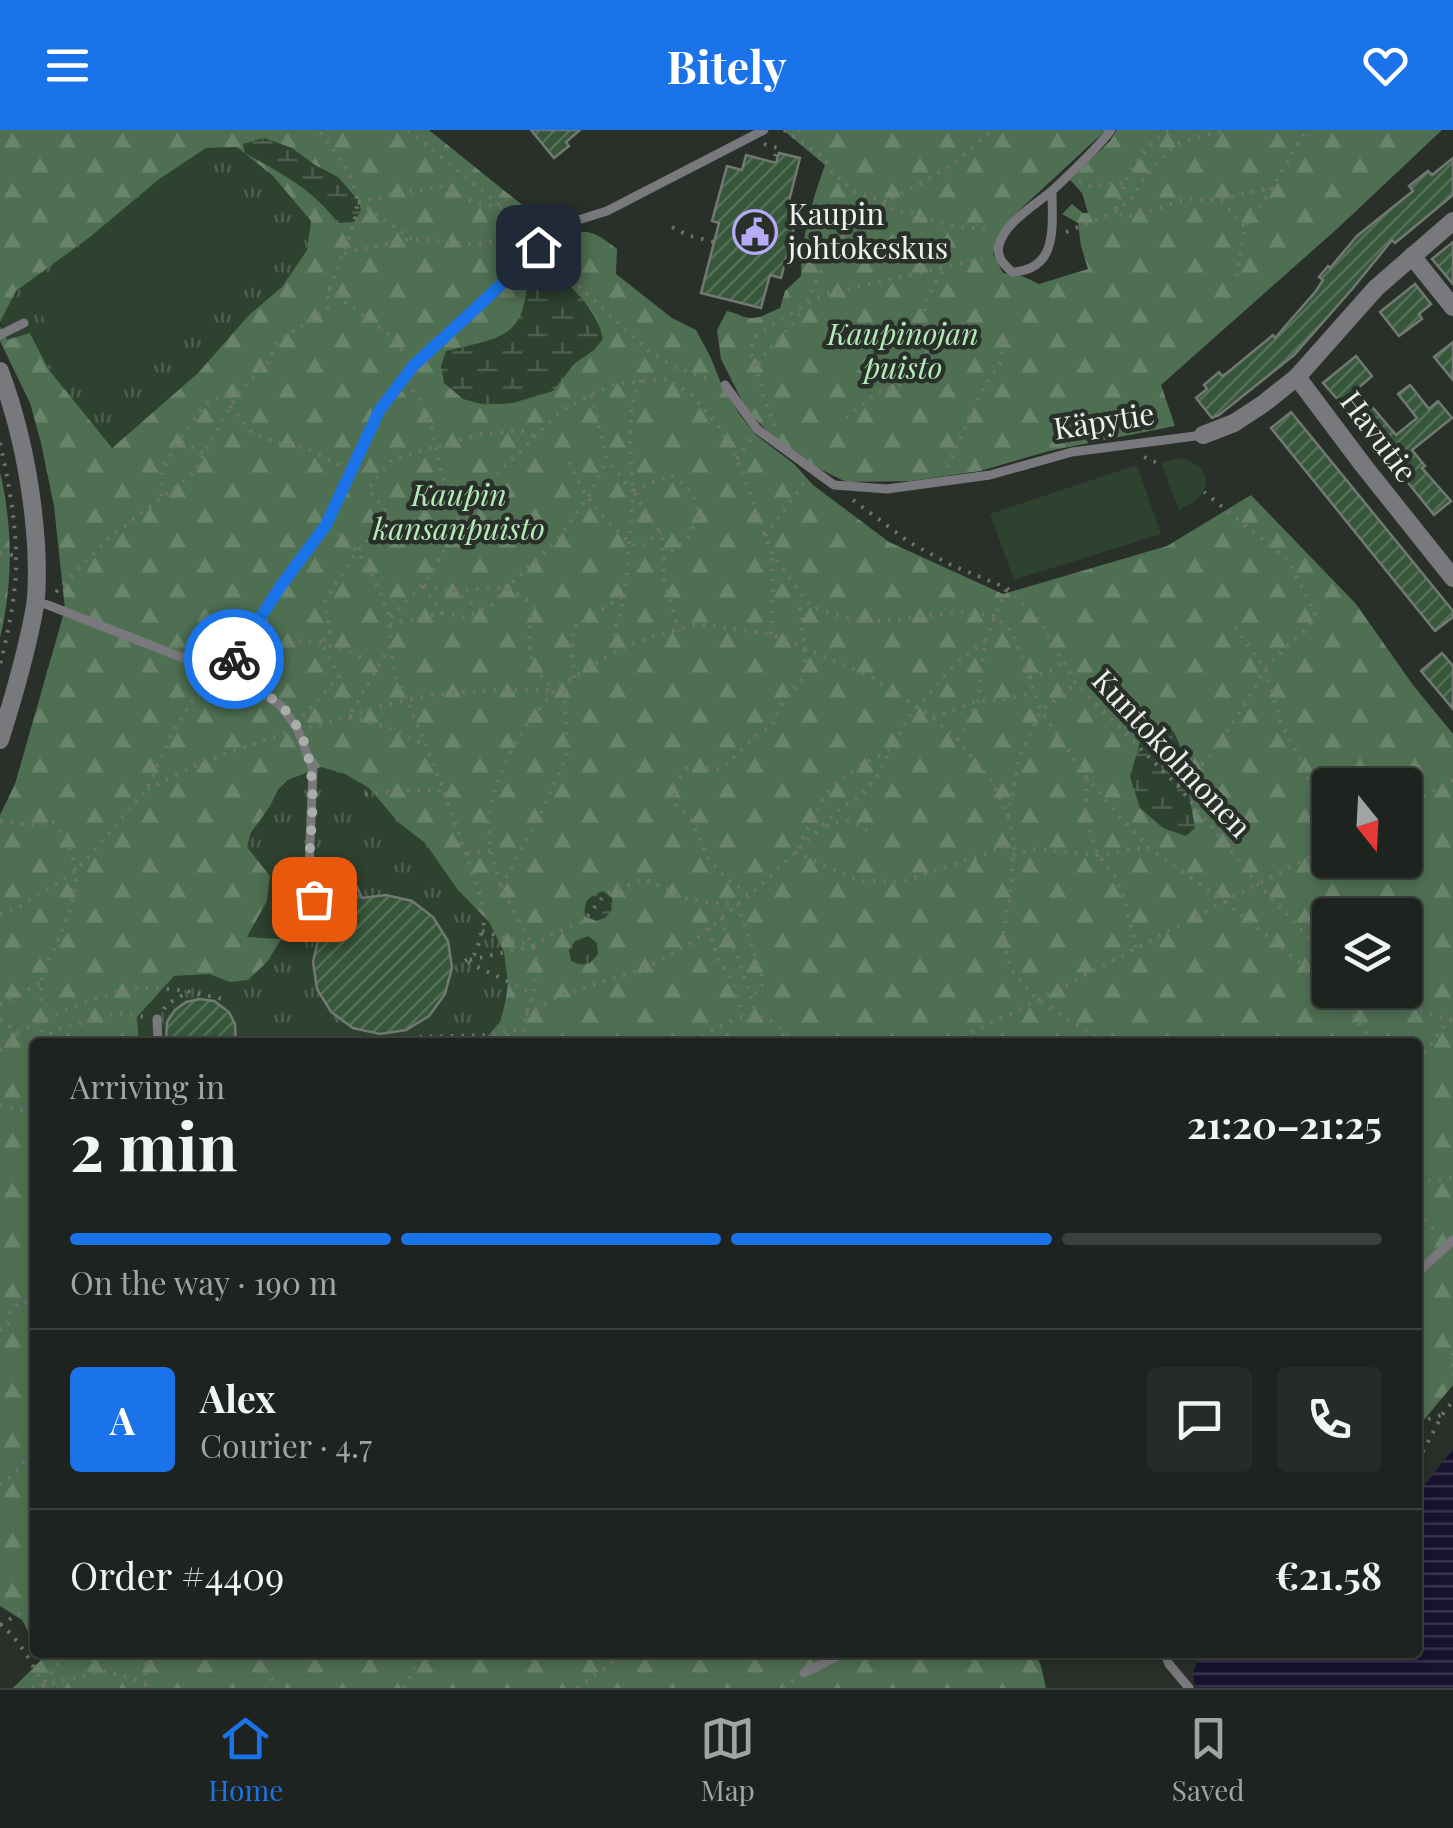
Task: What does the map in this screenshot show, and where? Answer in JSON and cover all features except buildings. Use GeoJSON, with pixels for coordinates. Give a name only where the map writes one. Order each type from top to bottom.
{"type":"FeatureCollection","features":[{"type":"Feature","properties":{"kind":"street","name":"Käpytie"},"geometry":{"type":"LineString","coordinates":[[1203,435],[1234,423],[1297,377],[1376,288],[1453,220]]}},
{"type":"Feature","properties":{"kind":"street"},"geometry":{"type":"LineString","coordinates":[[1412,256],[1453,307]]}},
{"type":"Feature","properties":{"kind":"street"},"geometry":{"type":"LineString","coordinates":[[0,371],[27,465],[42,604],[0,740]]}},
{"type":"Feature","properties":{"kind":"street","name":"Havutie"},"geometry":{"type":"LineString","coordinates":[[1297,377],[1453,578]]}},
{"type":"Feature","properties":{"kind":"lane"},"geometry":{"type":"LineString","coordinates":[[224,674],[326,525],[379,411],[413,366],[538,247],[575,221],[607,211],[764,130]]}},
{"type":"Feature","properties":{"kind":"lane"},"geometry":{"type":"LineString","coordinates":[[1052,191],[1052,236],[1046,255],[1026,271],[1012,272],[999,254],[1007,231],[1111,130]]}},
{"type":"Feature","properties":{"kind":"lane"},"geometry":{"type":"LineString","coordinates":[[0,334],[24,323]]}},
{"type":"Feature","properties":{"kind":"lane","name":"Käpytie"},"geometry":{"type":"LineString","coordinates":[[725,386],[757,430],[834,485],[887,490],[990,475],[1072,452],[1203,435]]}},
{"type":"Feature","properties":{"kind":"lane"},"geometry":{"type":"LineString","coordinates":[[42,604],[224,674],[280,705],[296,727],[313,768],[309,870],[314,899]]}},
{"type":"Feature","properties":{"kind":"lane"},"geometry":{"type":"LineString","coordinates":[[158,1019],[158,1038]]}},
{"type":"Feature","properties":{"kind":"lane"},"geometry":{"type":"LineString","coordinates":[[1422,1268],[1450,1243]]}},
{"type":"Feature","properties":{"kind":"lane"},"geometry":{"type":"LineString","coordinates":[[804,1673],[834,1658]]}},
{"type":"Feature","properties":{"kind":"lane"},"geometry":{"type":"LineString","coordinates":[[1166,1658],[1189,1688]]}},
{"type":"Feature","properties":{"kind":"path"},"geometry":{"type":"LineString","coordinates":[[42,604],[109,538],[194,473],[230,406],[268,362],[279,340],[327,310],[328,289],[358,202],[337,152],[318,130]]}},
{"type":"Feature","properties":{"kind":"path"},"geometry":{"type":"LineString","coordinates":[[408,130],[506,210],[527,238],[631,338],[672,366],[725,386]]}},
{"type":"Feature","properties":{"kind":"path"},"geometry":{"type":"LineString","coordinates":[[784,130],[824,157],[832,172],[853,191],[886,202],[896,212],[909,212],[952,226],[1007,231]]}},
{"type":"Feature","properties":{"kind":"path"},"geometry":{"type":"LineString","coordinates":[[798,130],[808,130]]}},
{"type":"Feature","properties":{"kind":"path"},"geometry":{"type":"LineString","coordinates":[[756,367],[770,346],[795,324],[833,248],[850,230],[886,202],[942,171],[992,130]]}},
{"type":"Feature","properties":{"kind":"path"},"geometry":{"type":"LineString","coordinates":[[1115,212],[1123,182],[1134,162],[1168,130]]}},
{"type":"Feature","properties":{"kind":"path"},"geometry":{"type":"LineString","coordinates":[[1188,130],[1190,140]]}},
{"type":"Feature","properties":{"kind":"path"},"geometry":{"type":"LineString","coordinates":[[1237,276],[1246,227],[1306,130]]}},
{"type":"Feature","properties":{"kind":"path"},"geometry":{"type":"LineString","coordinates":[[1052,236],[1115,212],[1133,197],[1141,182],[1174,146],[1220,131]]}},
{"type":"Feature","properties":{"kind":"path"},"geometry":{"type":"LineString","coordinates":[[1067,175],[1090,186],[1123,182]]}},
{"type":"Feature","properties":{"kind":"path"},"geometry":{"type":"LineString","coordinates":[[358,202],[440,186],[472,201],[506,210]]}},
{"type":"Feature","properties":{"kind":"path"},"geometry":{"type":"LineString","coordinates":[[1115,212],[1124,217],[1186,199],[1220,200],[1273,188]]}},
{"type":"Feature","properties":{"kind":"path"},"geometry":{"type":"LineString","coordinates":[[1220,200],[1246,227]]}},
{"type":"Feature","properties":{"kind":"path"},"geometry":{"type":"LineString","coordinates":[[358,202],[412,240]]}},
{"type":"Feature","properties":{"kind":"path"},"geometry":{"type":"LineString","coordinates":[[672,227],[714,242]]}},
{"type":"Feature","properties":{"kind":"path"},"geometry":{"type":"LineString","coordinates":[[343,253],[412,240],[471,244],[527,238]]}},
{"type":"Feature","properties":{"kind":"path"},"geometry":{"type":"LineString","coordinates":[[784,449],[750,350],[756,337],[822,295],[999,254]]}},
{"type":"Feature","properties":{"kind":"path"},"geometry":{"type":"LineString","coordinates":[[846,418],[878,392],[926,377],[928,340],[924,304],[945,266]]}},
{"type":"Feature","properties":{"kind":"path"},"geometry":{"type":"LineString","coordinates":[[328,289],[393,338],[413,366]]}},
{"type":"Feature","properties":{"kind":"path"},"geometry":{"type":"LineString","coordinates":[[941,481],[980,392],[1002,360],[1001,340]]}},
{"type":"Feature","properties":{"kind":"path"},"geometry":{"type":"LineString","coordinates":[[667,379],[672,366]]}},
{"type":"Feature","properties":{"kind":"path"},"geometry":{"type":"LineString","coordinates":[[402,378],[424,403],[443,483],[460,524]]}},
{"type":"Feature","properties":{"kind":"path"},"geometry":{"type":"LineString","coordinates":[[390,621],[428,580],[460,524],[499,472],[560,412],[615,384],[667,379],[692,395],[719,427],[737,459],[772,554],[771,634]]}},
{"type":"Feature","properties":{"kind":"path"},"geometry":{"type":"LineString","coordinates":[[641,380],[632,402],[633,491],[661,532],[664,580],[679,630]]}},
{"type":"Feature","properties":{"kind":"path"},"geometry":{"type":"LineString","coordinates":[[161,498],[162,470],[205,404],[245,386]]}},
{"type":"Feature","properties":{"kind":"path"},"geometry":{"type":"LineString","coordinates":[[591,394],[607,459],[633,492],[624,595],[613,653]]}},
{"type":"Feature","properties":{"kind":"path"},"geometry":{"type":"LineString","coordinates":[[230,406],[250,431],[277,443],[303,447],[350,471]]}},
{"type":"Feature","properties":{"kind":"path"},"geometry":{"type":"LineString","coordinates":[[737,459],[757,430]]}},
{"type":"Feature","properties":{"kind":"path"},"geometry":{"type":"LineString","coordinates":[[321,642],[330,634],[325,601],[357,551],[390,515],[368,489],[392,459],[482,434],[521,431],[535,436]]}},
{"type":"Feature","properties":{"kind":"path"},"geometry":{"type":"LineString","coordinates":[[180,440],[205,454]]}},
{"type":"Feature","properties":{"kind":"path"},"geometry":{"type":"LineString","coordinates":[[0,443],[10,490],[16,556],[0,662]]}},
{"type":"Feature","properties":{"kind":"path"},"geometry":{"type":"LineString","coordinates":[[1140,455],[1162,466]]}},
{"type":"Feature","properties":{"kind":"path"},"geometry":{"type":"LineString","coordinates":[[390,621],[442,614],[464,617],[492,605],[557,540],[607,459]]}},
{"type":"Feature","properties":{"kind":"path"},"geometry":{"type":"LineString","coordinates":[[569,462],[587,497],[629,542],[643,545],[661,532]]}},
{"type":"Feature","properties":{"kind":"path"},"geometry":{"type":"LineString","coordinates":[[766,536],[812,472]]}},
{"type":"Feature","properties":{"kind":"path"},"geometry":{"type":"LineString","coordinates":[[633,491],[672,475],[692,491],[700,514],[689,536],[664,558]]}},
{"type":"Feature","properties":{"kind":"path","name":"Kuntokolmonen"},"geometry":{"type":"LineString","coordinates":[[834,485],[909,542],[1007,588],[1041,623],[1076,684],[1178,786],[1257,883],[1312,941]]}},
{"type":"Feature","properties":{"kind":"path"},"geometry":{"type":"LineString","coordinates":[[1178,786],[1207,760],[1265,669],[1308,628],[1315,612],[1288,560],[1204,492]]}},
{"type":"Feature","properties":{"kind":"path"},"geometry":{"type":"LineString","coordinates":[[326,525],[357,551],[378,584],[390,621],[395,676],[467,854],[484,922],[474,955],[465,961]]}},
{"type":"Feature","properties":{"kind":"path"},"geometry":{"type":"LineString","coordinates":[[0,553],[16,556]]}},
{"type":"Feature","properties":{"kind":"path"},"geometry":{"type":"LineString","coordinates":[[772,554],[806,601],[839,616],[861,621],[962,612],[995,616],[1013,633],[1041,711],[1087,778],[1148,847],[1224,901],[1312,973]]}},
{"type":"Feature","properties":{"kind":"path"},"geometry":{"type":"LineString","coordinates":[[958,740],[978,701],[986,641],[1007,588],[1014,580]]}},
{"type":"Feature","properties":{"kind":"path"},"geometry":{"type":"LineString","coordinates":[[442,614],[423,586],[453,590],[506,588],[534,604],[527,645],[542,679],[555,690]]}},
{"type":"Feature","properties":{"kind":"path"},"geometry":{"type":"LineString","coordinates":[[453,590],[481,610]]}},
{"type":"Feature","properties":{"kind":"path"},"geometry":{"type":"LineString","coordinates":[[574,678],[574,627],[624,595]]}},
{"type":"Feature","properties":{"kind":"path"},"geometry":{"type":"LineString","coordinates":[[750,896],[708,858],[691,820],[676,804],[672,787],[687,768],[722,769],[772,726],[780,706],[807,673],[800,609],[806,601]]}},
{"type":"Feature","properties":{"kind":"path"},"geometry":{"type":"LineString","coordinates":[[0,620],[9,622]]}},
{"type":"Feature","properties":{"kind":"path"},"geometry":{"type":"LineString","coordinates":[[522,1038],[537,978],[533,946],[501,886],[490,850],[488,824],[506,760],[526,726],[564,683],[636,642],[696,624],[771,634],[872,677],[958,740],[993,783],[1008,816],[1014,844],[1002,941],[1012,971],[1038,1000],[1098,1038]]}},
{"type":"Feature","properties":{"kind":"path"},"geometry":{"type":"LineString","coordinates":[[1235,627],[1265,669],[1282,723],[1312,787]]}},
{"type":"Feature","properties":{"kind":"path"},"geometry":{"type":"LineString","coordinates":[[245,642],[274,651],[300,641],[321,642],[379,663]]}},
{"type":"Feature","properties":{"kind":"path"},"geometry":{"type":"LineString","coordinates":[[526,1014],[561,995],[646,968],[687,946],[738,906],[840,808],[860,797],[877,776],[916,708],[952,668],[986,641]]}},
{"type":"Feature","properties":{"kind":"path"},"geometry":{"type":"LineString","coordinates":[[296,727],[339,677],[321,642]]}},
{"type":"Feature","properties":{"kind":"path"},"geometry":{"type":"LineString","coordinates":[[348,718],[390,646]]}},
{"type":"Feature","properties":{"kind":"path"},"geometry":{"type":"LineString","coordinates":[[1030,678],[1053,670],[1062,662]]}},
{"type":"Feature","properties":{"kind":"path"},"geometry":{"type":"LineString","coordinates":[[0,914],[76,870],[147,789],[193,699],[224,674]]}},
{"type":"Feature","properties":{"kind":"path"},"geometry":{"type":"LineString","coordinates":[[501,886],[540,816],[566,756],[564,683]]}},
{"type":"Feature","properties":{"kind":"path"},"geometry":{"type":"LineString","coordinates":[[1008,816],[1020,755],[1041,711],[1076,684]]}},
{"type":"Feature","properties":{"kind":"path"},"geometry":{"type":"LineString","coordinates":[[147,789],[204,761],[296,727],[348,718],[407,700],[464,692],[555,690]]}},
{"type":"Feature","properties":{"kind":"path"},"geometry":{"type":"LineString","coordinates":[[933,718],[978,701],[1034,693]]}},
{"type":"Feature","properties":{"kind":"path"},"geometry":{"type":"LineString","coordinates":[[348,718],[373,721],[425,746]]}},
{"type":"Feature","properties":{"kind":"path"},"geometry":{"type":"LineString","coordinates":[[795,852],[830,786],[891,749]]}},
{"type":"Feature","properties":{"kind":"path"},"geometry":{"type":"LineString","coordinates":[[1087,778],[1085,818],[1098,855],[1116,878],[1124,898],[1136,948]]}},
{"type":"Feature","properties":{"kind":"path"},"geometry":{"type":"LineString","coordinates":[[1422,797],[1453,780]]}},
{"type":"Feature","properties":{"kind":"path"},"geometry":{"type":"LineString","coordinates":[[365,794],[444,791]]}},
{"type":"Feature","properties":{"kind":"path"},"geometry":{"type":"LineString","coordinates":[[822,827],[845,820],[868,831]]}},
{"type":"Feature","properties":{"kind":"path"},"geometry":{"type":"LineString","coordinates":[[0,821],[28,825],[53,822],[63,835],[76,870],[72,908],[42,982],[42,1038]]}},
{"type":"Feature","properties":{"kind":"path"},"geometry":{"type":"LineString","coordinates":[[795,852],[856,880],[902,882],[1014,844]]}},
{"type":"Feature","properties":{"kind":"path"},"geometry":{"type":"LineString","coordinates":[[1012,855],[1035,848],[1098,855],[1148,847]]}},
{"type":"Feature","properties":{"kind":"path"},"geometry":{"type":"LineString","coordinates":[[467,854],[490,850]]}},
{"type":"Feature","properties":{"kind":"path"},"geometry":{"type":"LineString","coordinates":[[961,1038],[1312,855]]}},
{"type":"Feature","properties":{"kind":"path"},"geometry":{"type":"LineString","coordinates":[[465,961],[533,946],[549,934],[583,922],[604,894],[644,879],[690,900],[738,906]]}},
{"type":"Feature","properties":{"kind":"path"},"geometry":{"type":"LineString","coordinates":[[738,906],[763,980],[751,997]]}},
{"type":"Feature","properties":{"kind":"path"},"geometry":{"type":"LineString","coordinates":[[721,918],[756,1016]]}},
{"type":"Feature","properties":{"kind":"path"},"geometry":{"type":"LineString","coordinates":[[708,928],[718,960],[734,983],[743,1016]]}},
{"type":"Feature","properties":{"kind":"path"},"geometry":{"type":"LineString","coordinates":[[482,931],[533,946]]}},
{"type":"Feature","properties":{"kind":"path"},"geometry":{"type":"LineString","coordinates":[[465,961],[534,994]]}},
{"type":"Feature","properties":{"kind":"path"},"geometry":{"type":"LineString","coordinates":[[0,1004],[42,982]]}},
{"type":"Feature","properties":{"kind":"path"},"geometry":{"type":"LineString","coordinates":[[0,1052],[18,1032],[42,1020],[132,989],[190,991],[222,999]]}},
{"type":"Feature","properties":{"kind":"path"},"geometry":{"type":"LineString","coordinates":[[47,1038],[56,1030],[118,1013],[158,1019],[166,1004],[190,991]]}},
{"type":"Feature","properties":{"kind":"path"},"geometry":{"type":"LineString","coordinates":[[1347,1008],[1370,1038]]}},
{"type":"Feature","properties":{"kind":"path"},"geometry":{"type":"LineString","coordinates":[[1412,1008],[1451,1020],[1422,1057]]}},
{"type":"Feature","properties":{"kind":"path"},"geometry":{"type":"LineString","coordinates":[[701,1038],[743,1016],[772,1021],[790,1038]]}},
{"type":"Feature","properties":{"kind":"path"},"geometry":{"type":"LineString","coordinates":[[0,1020],[18,1032]]}},
{"type":"Feature","properties":{"kind":"path"},"geometry":{"type":"LineString","coordinates":[[414,1038],[491,1035],[523,1028]]}},
{"type":"Feature","properties":{"kind":"path"},"geometry":{"type":"LineString","coordinates":[[343,1038],[344,1033]]}},
{"type":"Feature","properties":{"kind":"path"},"geometry":{"type":"LineString","coordinates":[[0,1105],[30,1112]]}},
{"type":"Feature","properties":{"kind":"path"},"geometry":{"type":"LineString","coordinates":[[1422,1182],[1453,1177]]}},
{"type":"Feature","properties":{"kind":"path"},"geometry":{"type":"LineString","coordinates":[[1422,1215],[1450,1243]]}},
{"type":"Feature","properties":{"kind":"path"},"geometry":{"type":"LineString","coordinates":[[0,1331],[21,1301],[30,1304]]}},
{"type":"Feature","properties":{"kind":"path"},"geometry":{"type":"LineString","coordinates":[[1453,1353],[1453,1375]]}},
{"type":"Feature","properties":{"kind":"path"},"geometry":{"type":"LineString","coordinates":[[1422,1453],[1453,1402]]}},
{"type":"Feature","properties":{"kind":"path"},"geometry":{"type":"LineString","coordinates":[[1422,1421],[1442,1415]]}},
{"type":"Feature","properties":{"kind":"path"},"geometry":{"type":"LineString","coordinates":[[0,1486],[30,1454]]}},
{"type":"Feature","properties":{"kind":"path"},"geometry":{"type":"LineString","coordinates":[[30,1607],[0,1624],[24,1649],[44,1686]]}},
{"type":"Feature","properties":{"kind":"path"},"geometry":{"type":"LineString","coordinates":[[44,1686],[61,1658]]}},
{"type":"Feature","properties":{"kind":"path"},"geometry":{"type":"LineString","coordinates":[[32,1688],[102,1671],[146,1685],[146,1658]]}},
{"type":"Feature","properties":{"kind":"path"},"geometry":{"type":"LineString","coordinates":[[258,1658],[277,1688]]}},
{"type":"Feature","properties":{"kind":"path"},"geometry":{"type":"LineString","coordinates":[[404,1688],[417,1658]]}},
{"type":"Feature","properties":{"kind":"path"},"geometry":{"type":"LineString","coordinates":[[576,1688],[618,1658]]}},
{"type":"Feature","properties":{"kind":"green space","name":"Kaupin kansanpuisto"},"geometry":{"type":"Polygon","coordinates":[[[0,130],[429,130],[562,237],[591,233],[617,249],[616,274],[672,318],[696,330],[740,415],[755,434],[794,464],[813,485],[889,542],[1003,594],[1167,546],[1251,495],[1356,604],[1453,734],[1453,1385],[1422,1422],[1422,1038],[486,1038],[500,1022],[508,984],[504,952],[489,922],[458,890],[425,843],[398,822],[369,788],[345,774],[321,767],[288,780],[251,833],[247,847],[270,876],[267,901],[247,937],[281,939],[268,961],[248,980],[230,982],[209,974],[174,976],[137,1017],[139,1038],[30,1038],[30,1635],[22,1620],[0,1606],[0,815],[15,784],[65,609],[54,506],[41,443],[30,403],[0,341],[0,326],[7,340],[30,333],[49,370],[112,448],[198,373],[249,315],[282,287],[307,250],[311,221],[273,176],[237,147],[206,148],[158,180],[90,237],[16,291],[0,322],[0,130]]]}},
{"type":"Feature","properties":{"kind":"green space","name":"Kaupinojan puisto"},"geometry":{"type":"Polygon","coordinates":[[[783,130],[1106,130],[1012,217],[993,254],[1003,273],[1039,284],[1088,269],[1078,223],[1062,214],[1072,204],[1088,213],[1082,193],[1070,180],[1117,130],[1442,130],[1161,385],[1175,426],[1049,451],[980,471],[911,481],[846,482],[812,465],[771,435],[746,409],[721,359],[717,330],[727,311],[752,318],[780,308],[785,291],[801,276],[808,219],[825,165],[783,130]]]}},
{"type":"Feature","properties":{"kind":"green space"},"geometry":{"type":"Polygon","coordinates":[[[264,138],[292,148],[338,177],[359,201],[361,211],[354,222],[338,223],[307,191],[245,153],[243,144],[264,138]]]}},
{"type":"Feature","properties":{"kind":"green space"},"geometry":{"type":"Polygon","coordinates":[[[237,147],[273,176],[311,221],[307,250],[282,287],[249,315],[198,373],[111,448],[49,370],[31,333],[6,341],[0,322],[16,291],[90,237],[158,180],[206,148],[237,147]]]}},
{"type":"Feature","properties":{"kind":"green space"},"geometry":{"type":"Polygon","coordinates":[[[195,164],[274,246],[113,396],[100,381],[92,388],[79,374],[71,381],[47,355],[54,346],[41,332],[49,324],[37,310],[195,164]]]}},
{"type":"Feature","properties":{"kind":"green space"},"geometry":{"type":"Polygon","coordinates":[[[540,264],[579,296],[594,316],[603,339],[574,364],[553,391],[513,403],[485,405],[463,399],[444,383],[441,366],[446,351],[508,331],[522,310],[528,272],[540,264]]]}},
{"type":"Feature","properties":{"kind":"green space"},"geometry":{"type":"Polygon","coordinates":[[[1178,458],[1192,462],[1206,476],[1205,489],[1198,498],[1179,510],[1161,463],[1178,458]]]}},
{"type":"Feature","properties":{"kind":"green space"},"geometry":{"type":"Polygon","coordinates":[[[1137,465],[1161,534],[1014,580],[990,514],[1137,465]]]}},
{"type":"Feature","properties":{"kind":"green space"},"geometry":{"type":"Polygon","coordinates":[[[0,472],[10,555],[0,638],[0,472]]]}},
{"type":"Feature","properties":{"kind":"green space"},"geometry":{"type":"Polygon","coordinates":[[[1164,724],[1174,732],[1181,748],[1195,828],[1186,836],[1163,828],[1140,808],[1130,777],[1142,734],[1164,724]]]}},
{"type":"Feature","properties":{"kind":"green space"},"geometry":{"type":"Polygon","coordinates":[[[321,767],[345,774],[369,788],[398,822],[425,843],[458,890],[489,922],[504,952],[508,984],[501,1021],[486,1038],[139,1038],[137,1017],[174,976],[209,974],[230,982],[248,980],[268,961],[280,939],[247,938],[267,901],[270,876],[247,847],[266,810],[294,777],[321,767]]]}},
{"type":"Feature","properties":{"kind":"green space"},"geometry":{"type":"Polygon","coordinates":[[[603,891],[612,898],[613,909],[596,921],[585,916],[586,903],[603,891]]]}},
{"type":"Feature","properties":{"kind":"green space"},"geometry":{"type":"Polygon","coordinates":[[[588,936],[597,943],[598,954],[582,966],[571,961],[569,950],[575,941],[588,936]]]}},
{"type":"Feature","properties":{"kind":"green space"},"geometry":{"type":"Polygon","coordinates":[[[1038,1658],[1046,1688],[13,1688],[42,1659],[1038,1658]]]}},
{"type":"Feature","properties":{"kind":"shaded area"},"geometry":{"type":"Polygon","coordinates":[[[1453,1450],[1453,1688],[1196,1688],[1195,1668],[1201,1658],[1422,1658],[1422,1488],[1453,1450]]]}},
{"type":"Feature","properties":{"kind":"way so far"},"geometry":{"type":"LineString","coordinates":[[234,659],[224,674],[280,705],[298,728],[313,768],[309,870],[314,899]]}},
{"type":"Feature","properties":{"kind":"place","name":"Kaupin johtokeskus"},"geometry":{"type":"Point","coordinates":[755,232]}},
{"type":"Feature","properties":{"kind":"route"},"geometry":{"type":"LineString","coordinates":[[234,659],[326,525],[379,411],[402,378],[538,247]]}}]}
